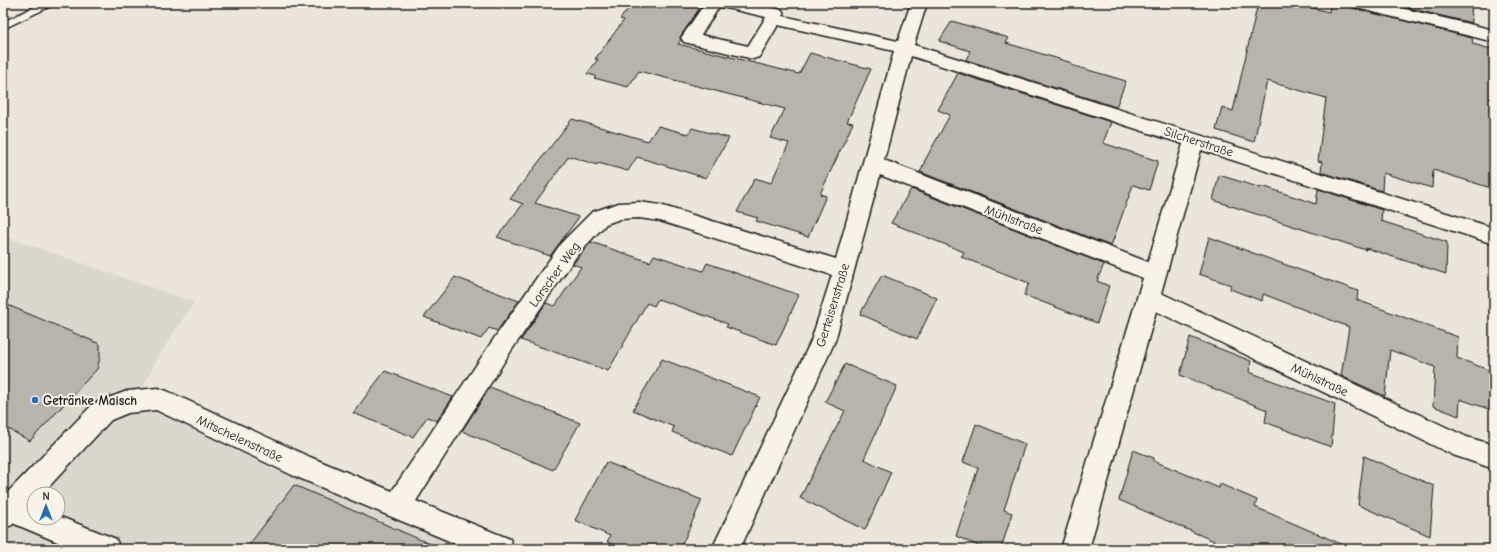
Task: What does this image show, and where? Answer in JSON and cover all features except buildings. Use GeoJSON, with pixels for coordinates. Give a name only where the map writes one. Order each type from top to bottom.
{"type":"FeatureCollection","features":[{"type":"Feature","properties":{"kind":"street"},"geometry":{"type":"LineString","coordinates":[[713,3],[690,38],[753,53],[776,14],[728,3]]}},
{"type":"Feature","properties":{"kind":"street","name":"Gerteisenstraße"},"geometry":{"type":"LineString","coordinates":[[726,549],[823,341],[844,270],[904,48],[919,3]]}},
{"type":"Feature","properties":{"kind":"street"},"geometry":{"type":"LineString","coordinates":[[1359,3],[1494,36]]}},
{"type":"Feature","properties":{"kind":"street"},"geometry":{"type":"LineString","coordinates":[[773,19],[904,48]]}},
{"type":"Feature","properties":{"kind":"street","name":"Silcherstraße"},"geometry":{"type":"LineString","coordinates":[[904,48],[1494,236]]}},
{"type":"Feature","properties":{"kind":"street"},"geometry":{"type":"LineString","coordinates":[[1075,549],[1194,140]]}},
{"type":"Feature","properties":{"kind":"street","name":"Mühlstraße"},"geometry":{"type":"LineString","coordinates":[[873,164],[1155,274]]}},
{"type":"Feature","properties":{"kind":"street","name":"Lorscher Weg"},"geometry":{"type":"LineString","coordinates":[[398,506],[503,344],[570,248],[599,218],[619,211],[639,210],[660,213],[844,270]]}},
{"type":"Feature","properties":{"kind":"street","name":"Mühlstraße"},"geometry":{"type":"LineString","coordinates":[[1148,298],[1462,447],[1494,457]]}},
{"type":"Feature","properties":{"kind":"street","name":"Mitschelenstraße"},"geometry":{"type":"LineString","coordinates":[[5,510],[102,412],[127,402],[158,399],[301,466],[500,549]]}},
{"type":"Feature","properties":{"kind":"street"},"geometry":{"type":"LineString","coordinates":[[5,510],[106,549]]}},
{"type":"Feature","properties":{"kind":"lane"},"geometry":{"type":"LineString","coordinates":[[3,26],[50,3]]}},
{"type":"Feature","properties":{"kind":"shaded area"},"geometry":{"type":"Polygon","coordinates":[[[3,236],[194,302],[158,357],[140,393],[482,549],[3,549],[3,236]]]}},
{"type":"Feature","properties":{"kind":"place","name":"Getränke Maisch"},"geometry":{"type":"Point","coordinates":[35,400]}}]}
